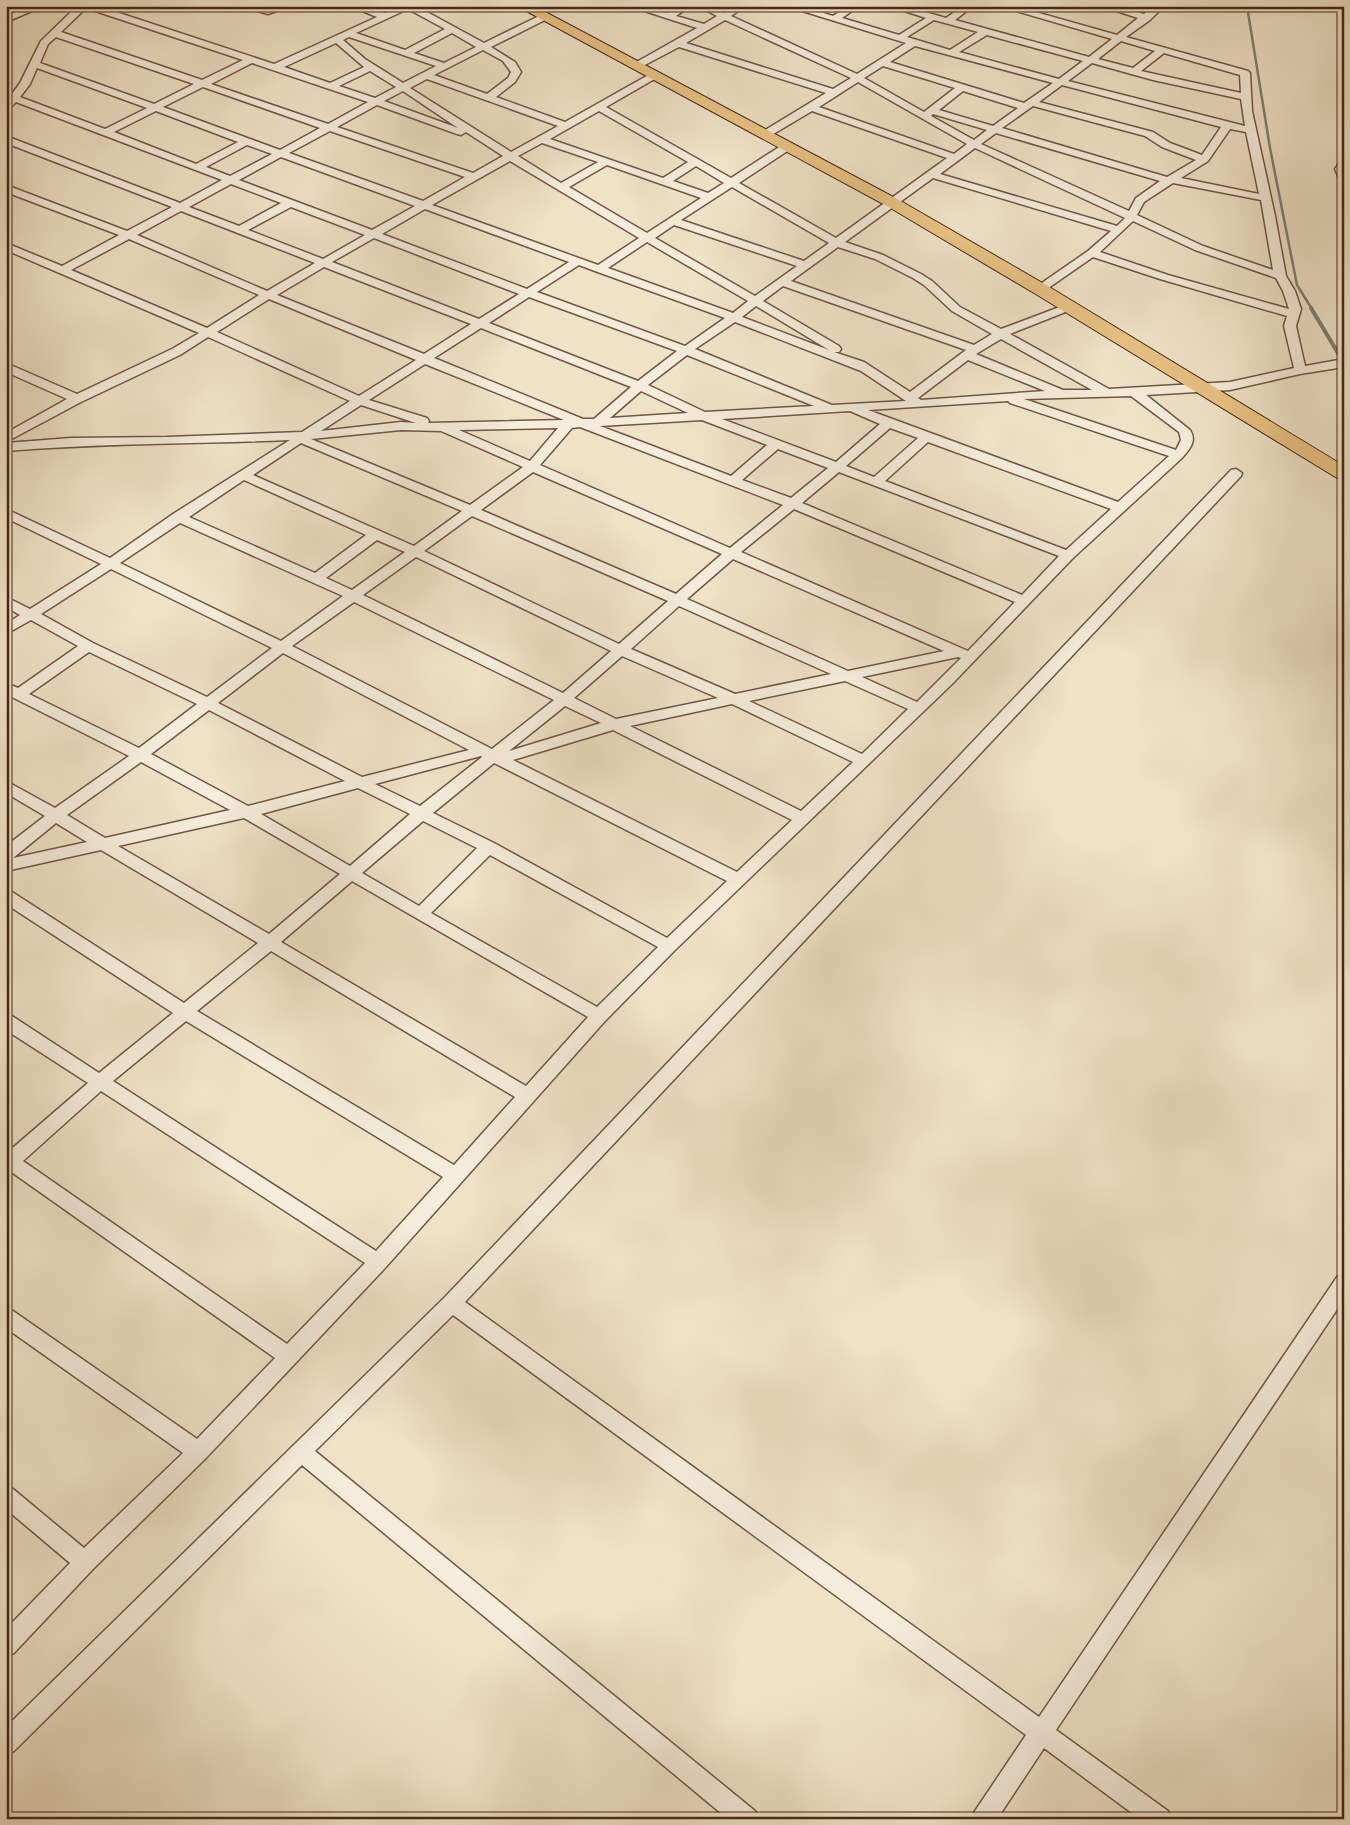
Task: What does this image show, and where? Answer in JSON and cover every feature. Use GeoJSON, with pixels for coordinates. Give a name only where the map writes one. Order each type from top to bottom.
{"type":"FeatureCollection","features":[{"type":"Feature","properties":{"kind":"highway"},"geometry":{"type":"LineString","coordinates":[[532,10],[893,203],[1040,289],[1344,474]]}},
{"type":"Feature","properties":{"kind":"street"},"geometry":{"type":"LineString","coordinates":[[9,16],[40,6]]}},
{"type":"Feature","properties":{"kind":"street"},"geometry":{"type":"LineString","coordinates":[[6,106],[34,64],[37,54],[54,32],[84,6]]}},
{"type":"Feature","properties":{"kind":"street"},"geometry":{"type":"LineString","coordinates":[[88,6],[331,86],[486,141]]}},
{"type":"Feature","properties":{"kind":"street"},"geometry":{"type":"LineString","coordinates":[[242,6],[268,11],[288,6]]}},
{"type":"Feature","properties":{"kind":"street"},"geometry":{"type":"LineString","coordinates":[[354,6],[386,17]]}},
{"type":"Feature","properties":{"kind":"street"},"geometry":{"type":"LineString","coordinates":[[274,68],[408,6],[484,46],[512,64],[516,72],[512,80],[489,97]]}},
{"type":"Feature","properties":{"kind":"street"},"geometry":{"type":"LineString","coordinates":[[633,6],[706,28]]}},
{"type":"Feature","properties":{"kind":"street"},"geometry":{"type":"LineString","coordinates":[[668,17],[686,6]]}},
{"type":"Feature","properties":{"kind":"street"},"geometry":{"type":"LineString","coordinates":[[702,6],[856,77],[928,113],[974,144],[1210,253],[1280,276]]}},
{"type":"Feature","properties":{"kind":"street"},"geometry":{"type":"LineString","coordinates":[[636,66],[706,28],[741,6]]}},
{"type":"Feature","properties":{"kind":"street"},"geometry":{"type":"LineString","coordinates":[[834,19],[855,6]]}},
{"type":"Feature","properties":{"kind":"street"},"geometry":{"type":"LineString","coordinates":[[893,6],[1134,72],[1247,98]]}},
{"type":"Feature","properties":{"kind":"street"},"geometry":{"type":"LineString","coordinates":[[947,21],[969,6]]}},
{"type":"Feature","properties":{"kind":"street"},"geometry":{"type":"LineString","coordinates":[[1003,6],[1245,73],[1251,130],[1270,216],[1280,276],[1289,291],[1294,309],[1290,330],[1300,370]]}},
{"type":"Feature","properties":{"kind":"street"},"geometry":{"type":"LineString","coordinates":[[1105,6],[1147,18]]}},
{"type":"Feature","properties":{"kind":"street"},"geometry":{"type":"LineString","coordinates":[[598,422],[639,386],[686,350],[735,318],[757,300],[956,158],[1091,60],[1160,6]]}},
{"type":"Feature","properties":{"kind":"street"},"geometry":{"type":"LineString","coordinates":[[792,7],[951,53],[1227,126],[1251,130]]}},
{"type":"Feature","properties":{"kind":"street"},"geometry":{"type":"LineString","coordinates":[[63,270],[426,75],[484,46],[532,10]]}},
{"type":"Feature","properties":{"kind":"street"},"geometry":{"type":"LineString","coordinates":[[900,38],[933,17]]}},
{"type":"Feature","properties":{"kind":"street"},"geometry":{"type":"LineString","coordinates":[[406,53],[453,29]]}},
{"type":"Feature","properties":{"kind":"street"},"geometry":{"type":"LineString","coordinates":[[54,32],[474,177]]}},
{"type":"Feature","properties":{"kind":"street"},"geometry":{"type":"LineString","coordinates":[[951,53],[985,32]]}},
{"type":"Feature","properties":{"kind":"street"},"geometry":{"type":"LineString","coordinates":[[349,34],[444,66]]}},
{"type":"Feature","properties":{"kind":"street"},"geometry":{"type":"LineString","coordinates":[[337,39],[369,68],[561,187],[757,300],[869,370],[914,401]]}},
{"type":"Feature","properties":{"kind":"street"},"geometry":{"type":"LineString","coordinates":[[766,134],[814,108],[856,77],[913,42]]}},
{"type":"Feature","properties":{"kind":"street"},"geometry":{"type":"LineString","coordinates":[[678,44],[835,93]]}},
{"type":"Feature","properties":{"kind":"street"},"geometry":{"type":"LineString","coordinates":[[1134,72],[1162,50]]}},
{"type":"Feature","properties":{"kind":"street"},"geometry":{"type":"LineString","coordinates":[[105,133],[250,60]]}},
{"type":"Feature","properties":{"kind":"street"},"geometry":{"type":"LineString","coordinates":[[1176,82],[1199,60]]}},
{"type":"Feature","properties":{"kind":"street"},"geometry":{"type":"LineString","coordinates":[[881,62],[962,87],[1149,134],[1166,145],[1204,159]]}},
{"type":"Feature","properties":{"kind":"street"},"geometry":{"type":"LineString","coordinates":[[34,64],[735,318],[869,370]]}},
{"type":"Feature","properties":{"kind":"street"},"geometry":{"type":"LineString","coordinates":[[331,86],[369,68]]}},
{"type":"Feature","properties":{"kind":"street"},"geometry":{"type":"LineString","coordinates":[[426,75],[565,125]]}},
{"type":"Feature","properties":{"kind":"street"},"geometry":{"type":"LineString","coordinates":[[6,438],[77,399],[158,362],[268,295],[424,205],[598,106],[655,76]]}},
{"type":"Feature","properties":{"kind":"street"},"geometry":{"type":"LineString","coordinates":[[928,113],[962,87]]}},
{"type":"Feature","properties":{"kind":"street"},"geometry":{"type":"LineString","coordinates":[[11,96],[528,293],[686,350],[831,408]]}},
{"type":"Feature","properties":{"kind":"street"},"geometry":{"type":"LineString","coordinates":[[598,106],[730,184],[836,243],[879,257],[917,276],[928,283],[956,309],[1107,393]]}},
{"type":"Feature","properties":{"kind":"street"},"geometry":{"type":"LineString","coordinates":[[814,108],[956,158]]}},
{"type":"Feature","properties":{"kind":"street"},"geometry":{"type":"LineString","coordinates":[[928,113],[996,128],[1169,179],[1265,198]]}},
{"type":"Feature","properties":{"kind":"street"},"geometry":{"type":"LineString","coordinates":[[1040,289],[1119,230],[1131,217],[1140,200],[1169,179],[1204,159],[1227,126]]}},
{"type":"Feature","properties":{"kind":"street"},"geometry":{"type":"LineString","coordinates":[[541,139],[709,197]]}},
{"type":"Feature","properties":{"kind":"street"},"geometry":{"type":"LineString","coordinates":[[6,140],[639,386],[704,416],[1068,555]]}},
{"type":"Feature","properties":{"kind":"street"},"geometry":{"type":"LineString","coordinates":[[198,167],[247,141]]}},
{"type":"Feature","properties":{"kind":"street"},"geometry":{"type":"LineString","coordinates":[[599,269],[788,146]]}},
{"type":"Feature","properties":{"kind":"street"},"geometry":{"type":"LineString","coordinates":[[561,187],[606,162]]}},
{"type":"Feature","properties":{"kind":"street"},"geometry":{"type":"LineString","coordinates":[[664,182],[694,163]]}},
{"type":"Feature","properties":{"kind":"street"},"geometry":{"type":"LineString","coordinates":[[1344,164],[1340,169],[1344,178]]}},
{"type":"Feature","properties":{"kind":"street"},"geometry":{"type":"LineString","coordinates":[[933,174],[1119,230]]}},
{"type":"Feature","properties":{"kind":"street"},"geometry":{"type":"LineString","coordinates":[[6,188],[128,235],[268,295],[426,358],[575,423],[791,503],[1024,601]]}},
{"type":"Feature","properties":{"kind":"street"},"geometry":{"type":"LineString","coordinates":[[240,230],[291,202]]}},
{"type":"Feature","properties":{"kind":"street"},"geometry":{"type":"LineString","coordinates":[[672,221],[805,266]]}},
{"type":"Feature","properties":{"kind":"street"},"geometry":{"type":"LineString","coordinates":[[6,246],[207,332],[360,401],[441,427],[965,654]]}},
{"type":"Feature","properties":{"kind":"street"},"geometry":{"type":"LineString","coordinates":[[1092,252],[1158,275],[1293,314]]}},
{"type":"Feature","properties":{"kind":"street"},"geometry":{"type":"LineString","coordinates":[[6,630],[110,564],[243,475],[578,261]]}},
{"type":"Feature","properties":{"kind":"street"},"geometry":{"type":"LineString","coordinates":[[782,282],[971,352],[1065,394]]}},
{"type":"Feature","properties":{"kind":"street"},"geometry":{"type":"LineString","coordinates":[[914,401],[971,352],[1002,334],[1069,307]]}},
{"type":"Feature","properties":{"kind":"street"},"geometry":{"type":"LineString","coordinates":[[6,446],[71,442],[304,437],[401,426],[441,427],[598,422],[850,407],[914,401],[1134,392],[1199,386],[1230,386],[1300,370],[1344,363]]}},
{"type":"Feature","properties":{"kind":"street"},"geometry":{"type":"LineString","coordinates":[[6,367],[77,399]]}},
{"type":"Feature","properties":{"kind":"street"},"geometry":{"type":"LineString","coordinates":[[6,1645],[85,1562],[198,1452],[378,1262],[599,1016],[669,946],[918,708],[965,654],[1024,601],[1068,555],[1119,507],[1178,455],[1188,442],[1188,436],[1184,430],[1134,392]]}},
{"type":"Feature","properties":{"kind":"street"},"geometry":{"type":"LineString","coordinates":[[1004,397],[1178,455]]}},
{"type":"Feature","properties":{"kind":"street"},"geometry":{"type":"LineString","coordinates":[[850,407],[888,423],[1119,507]]}},
{"type":"Feature","properties":{"kind":"street"},"geometry":{"type":"LineString","coordinates":[[6,855],[55,816],[140,755],[352,595],[533,466],[575,423]]}},
{"type":"Feature","properties":{"kind":"street"},"geometry":{"type":"LineString","coordinates":[[288,1356],[8,1162],[100,1082],[269,944],[491,755],[564,699],[619,649],[888,423]]}},
{"type":"Feature","properties":{"kind":"street"},"geometry":{"type":"LineString","coordinates":[[304,437],[678,600],[918,708]]}},
{"type":"Feature","properties":{"kind":"street"},"geometry":{"type":"LineString","coordinates":[[878,482],[926,437]]}},
{"type":"Feature","properties":{"kind":"street"},"geometry":{"type":"LineString","coordinates":[[733,481],[777,443]]}},
{"type":"Feature","properties":{"kind":"street"},"geometry":{"type":"LineString","coordinates":[[6,1743],[452,1303],[1236,473]]}},
{"type":"Feature","properties":{"kind":"street"},"geometry":{"type":"LineString","coordinates":[[243,475],[414,550],[619,649],[735,700],[864,761]]}},
{"type":"Feature","properties":{"kind":"street"},"geometry":{"type":"LineString","coordinates":[[6,513],[282,647],[739,880]]}},
{"type":"Feature","properties":{"kind":"street"},"geometry":{"type":"LineString","coordinates":[[178,518],[352,595],[410,626],[564,699],[804,819]]}},
{"type":"Feature","properties":{"kind":"street"},"geometry":{"type":"LineString","coordinates":[[316,579],[376,534]]}},
{"type":"Feature","properties":{"kind":"street"},"geometry":{"type":"LineString","coordinates":[[6,601],[88,646],[207,703],[488,847],[669,946]]}},
{"type":"Feature","properties":{"kind":"street"},"geometry":{"type":"LineString","coordinates":[[12,691],[88,646]]}},
{"type":"Feature","properties":{"kind":"street"},"geometry":{"type":"LineString","coordinates":[[6,864],[246,812],[360,783],[491,755],[615,724],[846,676],[965,654]]}},
{"type":"Feature","properties":{"kind":"street"},"geometry":{"type":"LineString","coordinates":[[12,691],[140,755],[246,812],[599,1016]]}},
{"type":"Feature","properties":{"kind":"street"},"geometry":{"type":"LineString","coordinates":[[6,786],[269,944],[528,1096]]}},
{"type":"Feature","properties":{"kind":"street"},"geometry":{"type":"LineString","coordinates":[[420,914],[488,847]]}},
{"type":"Feature","properties":{"kind":"street"},"geometry":{"type":"LineString","coordinates":[[6,896],[185,1012],[456,1175]]}},
{"type":"Feature","properties":{"kind":"street"},"geometry":{"type":"LineString","coordinates":[[6,1021],[378,1262]]}},
{"type":"Feature","properties":{"kind":"street"},"geometry":{"type":"LineString","coordinates":[[983,1819],[1344,1283]]}},
{"type":"Feature","properties":{"kind":"street"},"geometry":{"type":"LineString","coordinates":[[452,1303],[1160,1819]]}},
{"type":"Feature","properties":{"kind":"street"},"geometry":{"type":"LineString","coordinates":[[6,1317],[198,1452]]}},
{"type":"Feature","properties":{"kind":"street"},"geometry":{"type":"LineString","coordinates":[[301,1452],[747,1819]]}},
{"type":"Feature","properties":{"kind":"street"},"geometry":{"type":"LineString","coordinates":[[6,1496],[85,1562]]}},
{"type":"Feature","properties":{"kind":"waterway"},"geometry":{"type":"LineString","coordinates":[[1247,6],[1270,148],[1297,285],[1312,309]]}},
{"type":"Feature","properties":{"kind":"waterway"},"geometry":{"type":"LineString","coordinates":[[1323,6],[1344,10]]}},
{"type":"Feature","properties":{"kind":"waterway"},"geometry":{"type":"LineString","coordinates":[[1311,308],[1344,363]]}}]}
